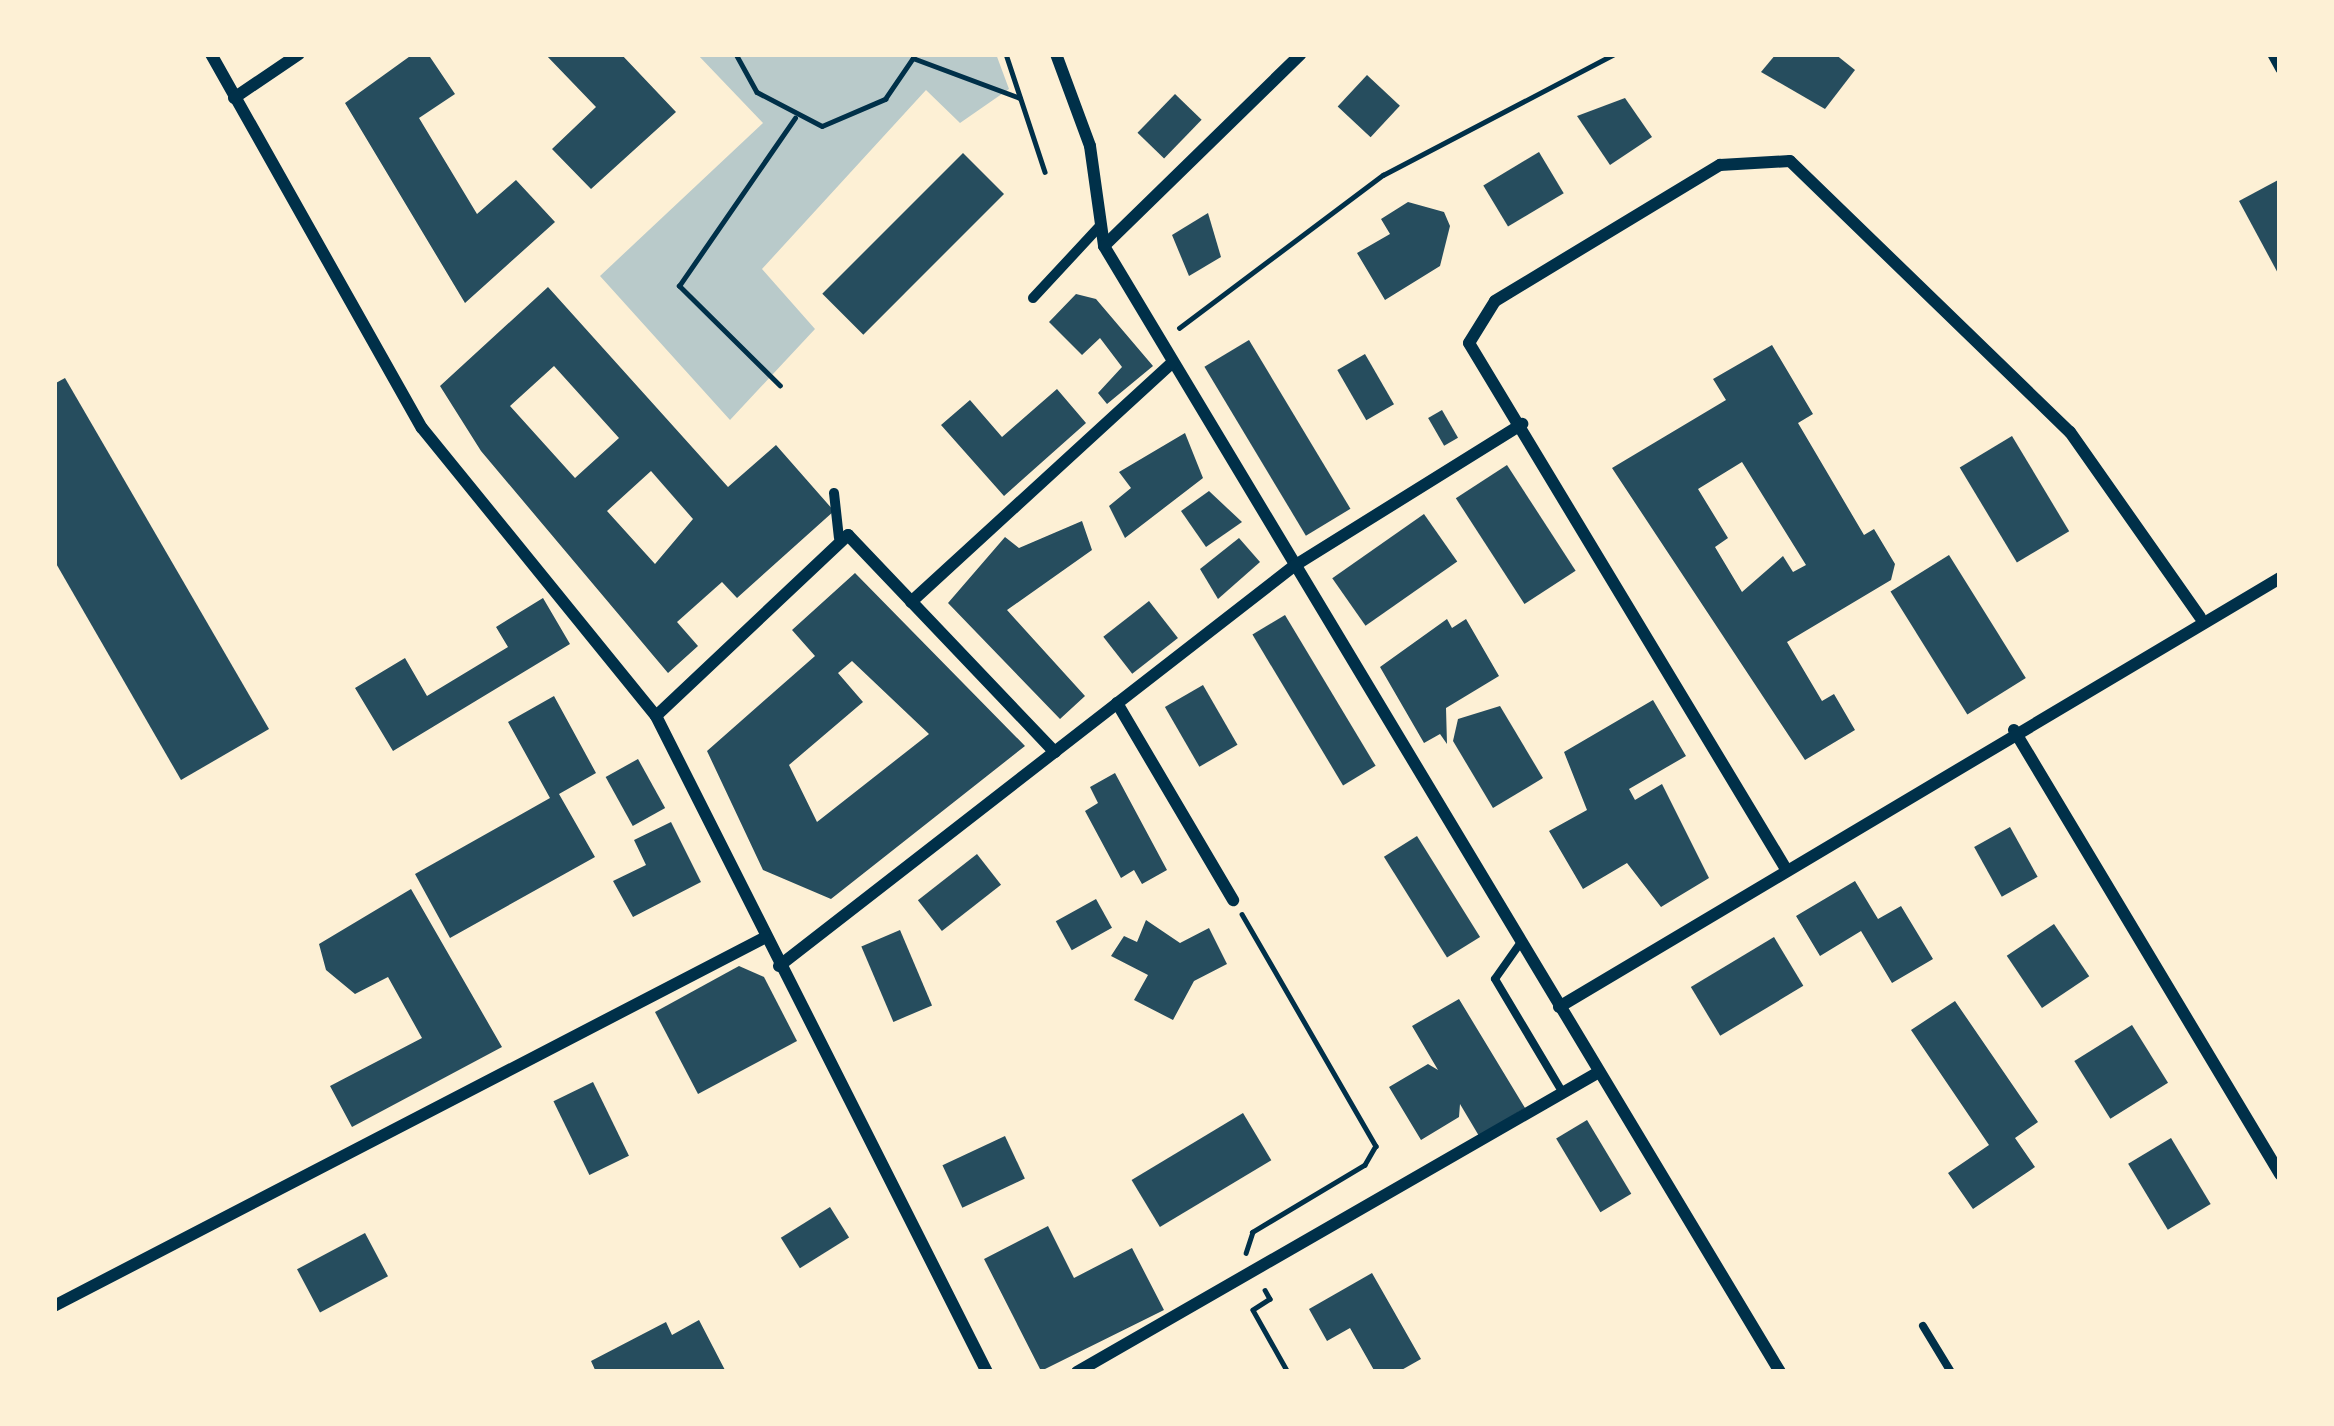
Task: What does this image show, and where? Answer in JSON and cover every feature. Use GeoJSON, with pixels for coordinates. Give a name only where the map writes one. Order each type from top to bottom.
{"type":"FeatureCollection","features":[{"type":"Feature","properties":{"kind":"street"},"geometry":{"type":"LineString","coordinates":[[211,54],[422,428],[656,716],[987,1372]]}},
{"type":"Feature","properties":{"kind":"street"},"geometry":{"type":"LineString","coordinates":[[234,98],[299,54]]}},
{"type":"Feature","properties":{"kind":"street"},"geometry":{"type":"LineString","coordinates":[[1056,54],[1090,146],[1104,246],[1780,1372]]}},
{"type":"Feature","properties":{"kind":"street"},"geometry":{"type":"LineString","coordinates":[[1104,246],[1301,54]]}},
{"type":"Feature","properties":{"kind":"street"},"geometry":{"type":"LineString","coordinates":[[1786,869],[1469,343],[1482,310],[1720,165],[1777,157],[1822,185],[2070,432],[2200,617]]}},
{"type":"Feature","properties":{"kind":"street"},"geometry":{"type":"LineString","coordinates":[[1033,298],[1099,227]]}},
{"type":"Feature","properties":{"kind":"street"},"geometry":{"type":"LineString","coordinates":[[911,602],[1172,363]]}},
{"type":"Feature","properties":{"kind":"street"},"geometry":{"type":"LineString","coordinates":[[779,967],[1294,566],[1522,424]]}},
{"type":"Feature","properties":{"kind":"street"},"geometry":{"type":"LineString","coordinates":[[834,493],[843,537],[1055,752]]}},
{"type":"Feature","properties":{"kind":"street"},"geometry":{"type":"LineString","coordinates":[[656,716],[843,537]]}},
{"type":"Feature","properties":{"kind":"street"},"geometry":{"type":"LineString","coordinates":[[1559,1006],[2200,617],[2280,578]]}},
{"type":"Feature","properties":{"kind":"street"},"geometry":{"type":"LineString","coordinates":[[1117,704],[1233,900]]}},
{"type":"Feature","properties":{"kind":"street"},"geometry":{"type":"LineString","coordinates":[[2014,730],[2280,1174]]}},
{"type":"Feature","properties":{"kind":"street"},"geometry":{"type":"LineString","coordinates":[[54,1306],[764,938]]}},
{"type":"Feature","properties":{"kind":"street"},"geometry":{"type":"LineString","coordinates":[[1077,1372],[1599,1072]]}},
{"type":"Feature","properties":{"kind":"lane"},"geometry":{"type":"LineString","coordinates":[[2271,54],[2280,70]]}},
{"type":"Feature","properties":{"kind":"lane"},"geometry":{"type":"LineString","coordinates":[[1521,942],[1496,979],[1562,1093]]}},
{"type":"Feature","properties":{"kind":"lane"},"geometry":{"type":"LineString","coordinates":[[1923,1326],[1951,1372]]}},
{"type":"Feature","properties":{"kind":"path"},"geometry":{"type":"LineString","coordinates":[[736,54],[757,92],[795,118],[822,126],[856,116],[885,99],[913,56]]}},
{"type":"Feature","properties":{"kind":"path"},"geometry":{"type":"LineString","coordinates":[[903,54],[1019,98]]}},
{"type":"Feature","properties":{"kind":"path"},"geometry":{"type":"LineString","coordinates":[[1006,54],[1045,172]]}},
{"type":"Feature","properties":{"kind":"path"},"geometry":{"type":"LineString","coordinates":[[1160,342],[1383,175],[1614,54]]}},
{"type":"Feature","properties":{"kind":"path"},"geometry":{"type":"LineString","coordinates":[[780,386],[679,286],[795,118]]}},
{"type":"Feature","properties":{"kind":"path"},"geometry":{"type":"LineString","coordinates":[[1233,900],[1376,1146],[1365,1165],[1253,1232],[1254,1270],[1270,1299],[1253,1310],[1288,1372]]}},
{"type":"Feature","properties":{"kind":"shaded area"},"geometry":{"type":"Polygon","coordinates":[[[697,54],[996,54],[1009,89],[960,123],[926,90],[762,269],[815,329],[730,420],[600,276],[763,123],[697,54]]]}},
{"type":"Feature","properties":{"kind":"building"},"geometry":{"type":"Polygon","coordinates":[[[413,54],[428,54],[455,94],[419,118],[477,214],[516,180],[555,222],[465,303],[345,103],[413,54]]]}},
{"type":"Feature","properties":{"kind":"building"},"geometry":{"type":"Polygon","coordinates":[[[545,54],[621,54],[676,112],[591,189],[552,149],[596,107],[545,54]]]}},
{"type":"Feature","properties":{"kind":"building"},"geometry":{"type":"Polygon","coordinates":[[[1776,54],[1835,54],[1855,70],[1825,109],[1761,72],[1776,54]]]}},
{"type":"Feature","properties":{"kind":"building"},"geometry":{"type":"Polygon","coordinates":[[[1367,75],[1400,106],[1371,137],[1338,106],[1367,75]]]}},
{"type":"Feature","properties":{"kind":"building"},"geometry":{"type":"Polygon","coordinates":[[[1175,94],[1202,120],[1164,159],[1137,133],[1175,94]]]}},
{"type":"Feature","properties":{"kind":"building"},"geometry":{"type":"Polygon","coordinates":[[[1625,98],[1652,137],[1610,165],[1577,116],[1625,98]]]}},
{"type":"Feature","properties":{"kind":"building"},"geometry":{"type":"Polygon","coordinates":[[[1539,152],[1564,193],[1508,227],[1483,185],[1539,152]]]}},
{"type":"Feature","properties":{"kind":"building"},"geometry":{"type":"Polygon","coordinates":[[[963,153],[1004,194],[863,335],[822,294],[963,153]]]}},
{"type":"Feature","properties":{"kind":"building"},"geometry":{"type":"Polygon","coordinates":[[[2280,179],[2280,277],[2239,201],[2280,179]]]}},
{"type":"Feature","properties":{"kind":"building"},"geometry":{"type":"Polygon","coordinates":[[[1408,202],[1444,212],[1450,226],[1440,266],[1385,300],[1357,253],[1390,234],[1381,219],[1408,202]]]}},
{"type":"Feature","properties":{"kind":"building"},"geometry":{"type":"Polygon","coordinates":[[[1208,213],[1221,257],[1189,276],[1172,235],[1208,213]]]}},
{"type":"Feature","properties":{"kind":"building"},"geometry":{"type":"Polygon","coordinates":[[[548,287],[728,487],[776,445],[834,511],[737,598],[722,582],[677,622],[698,646],[668,673],[481,451],[440,386],[548,287]],[[554,366],[510,406],[575,478],[619,438],[554,366]],[[651,471],[607,511],[655,564],[693,519],[651,471]]]}},
{"type":"Feature","properties":{"kind":"building"},"geometry":{"type":"Polygon","coordinates":[[[1076,294],[1096,299],[1153,366],[1107,404],[1098,393],[1122,367],[1100,338],[1082,355],[1049,322],[1076,294]]]}},
{"type":"Feature","properties":{"kind":"building"},"geometry":{"type":"Polygon","coordinates":[[[1249,340],[1350,509],[1306,536],[1204,367],[1249,340]]]}},
{"type":"Feature","properties":{"kind":"building"},"geometry":{"type":"Polygon","coordinates":[[[1772,345],[1813,414],[1798,423],[1864,535],[1874,529],[1895,564],[1891,580],[1787,642],[1822,701],[1834,694],[1855,730],[1805,760],[1612,468],[1726,400],[1713,379],[1772,345]],[[1742,462],[1698,489],[1728,538],[1715,547],[1742,592],[1783,556],[1793,572],[1806,565],[1742,462]]]}},
{"type":"Feature","properties":{"kind":"building"},"geometry":{"type":"Polygon","coordinates":[[[1365,354],[1394,404],[1366,420],[1337,370],[1365,354]]]}},
{"type":"Feature","properties":{"kind":"building"},"geometry":{"type":"Polygon","coordinates":[[[65,378],[269,729],[181,780],[54,560],[54,384],[65,378]]]}},
{"type":"Feature","properties":{"kind":"building"},"geometry":{"type":"Polygon","coordinates":[[[1057,389],[1086,423],[1004,496],[941,425],[970,400],[1002,437],[1057,389]]]}},
{"type":"Feature","properties":{"kind":"building"},"geometry":{"type":"Polygon","coordinates":[[[1442,410],[1458,438],[1444,446],[1428,418],[1442,410]]]}},
{"type":"Feature","properties":{"kind":"building"},"geometry":{"type":"Polygon","coordinates":[[[1185,433],[1203,478],[1125,538],[1109,506],[1131,488],[1119,472],[1185,433]]]}},
{"type":"Feature","properties":{"kind":"building"},"geometry":{"type":"Polygon","coordinates":[[[2012,436],[2069,531],[2017,563],[1960,467],[2012,436]]]}},
{"type":"Feature","properties":{"kind":"building"},"geometry":{"type":"Polygon","coordinates":[[[1507,465],[1576,571],[1524,604],[1456,498],[1507,465]]]}},
{"type":"Feature","properties":{"kind":"building"},"geometry":{"type":"Polygon","coordinates":[[[1209,491],[1242,522],[1206,547],[1181,511],[1209,491]]]}},
{"type":"Feature","properties":{"kind":"building"},"geometry":{"type":"Polygon","coordinates":[[[1424,514],[1457,562],[1366,626],[1332,578],[1424,514]]]}},
{"type":"Feature","properties":{"kind":"building"},"geometry":{"type":"Polygon","coordinates":[[[1082,521],[1092,550],[1007,610],[1085,696],[1060,719],[948,603],[1005,537],[1019,548],[1082,521]]]}},
{"type":"Feature","properties":{"kind":"building"},"geometry":{"type":"Polygon","coordinates":[[[1239,538],[1260,562],[1218,599],[1200,569],[1239,538]]]}},
{"type":"Feature","properties":{"kind":"building"},"geometry":{"type":"Polygon","coordinates":[[[1949,555],[2026,678],[1967,715],[1890,592],[1949,555]]]}},
{"type":"Feature","properties":{"kind":"building"},"geometry":{"type":"Polygon","coordinates":[[[855,573],[1025,746],[831,899],[763,870],[707,751],[815,656],[792,630],[855,573]],[[852,661],[838,673],[863,702],[789,765],[817,822],[929,734],[852,661]]]}},
{"type":"Feature","properties":{"kind":"building"},"geometry":{"type":"Polygon","coordinates":[[[543,598],[570,644],[393,751],[355,688],[405,658],[427,696],[508,647],[496,627],[543,598]]]}},
{"type":"Feature","properties":{"kind":"building"},"geometry":{"type":"Polygon","coordinates":[[[1149,601],[1178,638],[1132,674],[1103,637],[1149,601]]]}},
{"type":"Feature","properties":{"kind":"building"},"geometry":{"type":"Polygon","coordinates":[[[1285,615],[1376,766],[1343,785],[1252,635],[1285,615]]]}},
{"type":"Feature","properties":{"kind":"building"},"geometry":{"type":"Polygon","coordinates":[[[1447,619],[1452,628],[1466,619],[1499,676],[1446,708],[1447,744],[1440,734],[1424,743],[1380,667],[1447,619]]]}},
{"type":"Feature","properties":{"kind":"building"},"geometry":{"type":"Polygon","coordinates":[[[1203,685],[1238,745],[1199,767],[1165,707],[1203,685]]]}},
{"type":"Feature","properties":{"kind":"building"},"geometry":{"type":"Polygon","coordinates":[[[554,696],[596,773],[559,794],[595,857],[450,938],[415,874],[550,798],[508,722],[554,696]]]}},
{"type":"Feature","properties":{"kind":"building"},"geometry":{"type":"Polygon","coordinates":[[[1653,700],[1686,756],[1629,789],[1635,800],[1662,784],[1709,878],[1661,907],[1627,863],[1583,889],[1549,831],[1587,810],[1564,752],[1653,700]]]}},
{"type":"Feature","properties":{"kind":"building"},"geometry":{"type":"Polygon","coordinates":[[[1500,706],[1543,778],[1493,808],[1453,741],[1458,719],[1500,706]]]}},
{"type":"Feature","properties":{"kind":"building"},"geometry":{"type":"Polygon","coordinates":[[[638,759],[665,808],[633,826],[606,777],[638,759]]]}},
{"type":"Feature","properties":{"kind":"building"},"geometry":{"type":"Polygon","coordinates":[[[1115,773],[1167,870],[1142,884],[1134,870],[1121,878],[1085,811],[1098,803],[1090,787],[1115,773]]]}},
{"type":"Feature","properties":{"kind":"building"},"geometry":{"type":"Polygon","coordinates":[[[671,822],[701,882],[633,917],[613,881],[646,865],[634,840],[671,822]]]}},
{"type":"Feature","properties":{"kind":"building"},"geometry":{"type":"Polygon","coordinates":[[[2010,827],[2038,877],[2002,897],[1974,847],[2010,827]]]}},
{"type":"Feature","properties":{"kind":"building"},"geometry":{"type":"Polygon","coordinates":[[[1417,836],[1480,937],[1447,958],[1384,857],[1417,836]]]}},
{"type":"Feature","properties":{"kind":"building"},"geometry":{"type":"Polygon","coordinates":[[[977,854],[1001,885],[942,931],[918,900],[977,854]]]}},
{"type":"Feature","properties":{"kind":"building"},"geometry":{"type":"Polygon","coordinates":[[[1855,881],[1878,919],[1901,906],[1933,959],[1892,983],[1861,931],[1820,956],[1796,916],[1855,881]]]}},
{"type":"Feature","properties":{"kind":"building"},"geometry":{"type":"Polygon","coordinates":[[[411,889],[502,1047],[352,1127],[330,1086],[422,1038],[388,977],[355,994],[326,970],[319,944],[411,889]]]}},
{"type":"Feature","properties":{"kind":"building"},"geometry":{"type":"Polygon","coordinates":[[[1096,899],[1112,928],[1072,950],[1056,921],[1096,899]]]}},
{"type":"Feature","properties":{"kind":"building"},"geometry":{"type":"Polygon","coordinates":[[[1146,920],[1180,943],[1209,928],[1227,964],[1194,981],[1173,1020],[1134,1000],[1148,975],[1111,956],[1124,936],[1137,942],[1146,920]]]}},
{"type":"Feature","properties":{"kind":"building"},"geometry":{"type":"Polygon","coordinates":[[[2054,924],[2089,976],[2042,1008],[2007,956],[2054,924]]]}},
{"type":"Feature","properties":{"kind":"building"},"geometry":{"type":"Polygon","coordinates":[[[900,930],[932,1005],[893,1022],[861,946],[900,930]]]}},
{"type":"Feature","properties":{"kind":"building"},"geometry":{"type":"Polygon","coordinates":[[[1774,937],[1803,986],[1720,1036],[1691,987],[1774,937]]]}},
{"type":"Feature","properties":{"kind":"building"},"geometry":{"type":"Polygon","coordinates":[[[739,966],[764,977],[797,1041],[698,1094],[655,1012],[739,966]]]}},
{"type":"Feature","properties":{"kind":"building"},"geometry":{"type":"Polygon","coordinates":[[[1459,999],[1525,1108],[1479,1136],[1460,1104],[1459,1117],[1421,1140],[1389,1087],[1428,1064],[1438,1070],[1412,1026],[1459,999]]]}},
{"type":"Feature","properties":{"kind":"building"},"geometry":{"type":"Polygon","coordinates":[[[1955,1001],[2038,1122],[2015,1138],[2035,1167],[1973,1209],[1948,1173],[1989,1145],[1911,1030],[1955,1001]]]}},
{"type":"Feature","properties":{"kind":"building"},"geometry":{"type":"Polygon","coordinates":[[[2132,1025],[2168,1083],[2110,1119],[2074,1061],[2132,1025]]]}},
{"type":"Feature","properties":{"kind":"building"},"geometry":{"type":"Polygon","coordinates":[[[593,1082],[629,1156],[589,1175],[553,1101],[593,1082]]]}},
{"type":"Feature","properties":{"kind":"building"},"geometry":{"type":"Polygon","coordinates":[[[1243,1113],[1271,1160],[1160,1227],[1132,1180],[1243,1113]]]}},
{"type":"Feature","properties":{"kind":"building"},"geometry":{"type":"Polygon","coordinates":[[[1587,1120],[1631,1194],[1600,1212],[1556,1139],[1587,1120]]]}},
{"type":"Feature","properties":{"kind":"building"},"geometry":{"type":"Polygon","coordinates":[[[1005,1136],[1025,1179],[962,1208],[942,1165],[1005,1136]]]}},
{"type":"Feature","properties":{"kind":"building"},"geometry":{"type":"Polygon","coordinates":[[[2171,1138],[2211,1204],[2168,1230],[2128,1164],[2171,1138]]]}},
{"type":"Feature","properties":{"kind":"building"},"geometry":{"type":"Polygon","coordinates":[[[830,1207],[849,1238],[800,1268],[781,1238],[830,1207]]]}},
{"type":"Feature","properties":{"kind":"building"},"geometry":{"type":"Polygon","coordinates":[[[1048,1226],[1074,1278],[1132,1248],[1164,1310],[1041,1371],[984,1259],[1048,1226]]]}},
{"type":"Feature","properties":{"kind":"building"},"geometry":{"type":"Polygon","coordinates":[[[365,1233],[388,1276],[320,1312],[297,1269],[365,1233]]]}},
{"type":"Feature","properties":{"kind":"building"},"geometry":{"type":"Polygon","coordinates":[[[1372,1273],[1421,1359],[1398,1372],[1375,1372],[1350,1328],[1327,1341],[1309,1309],[1372,1273]]]}},
{"type":"Feature","properties":{"kind":"building"},"geometry":{"type":"Polygon","coordinates":[[[699,1320],[726,1372],[596,1372],[591,1361],[666,1322],[672,1335],[699,1320]]]}}]}
